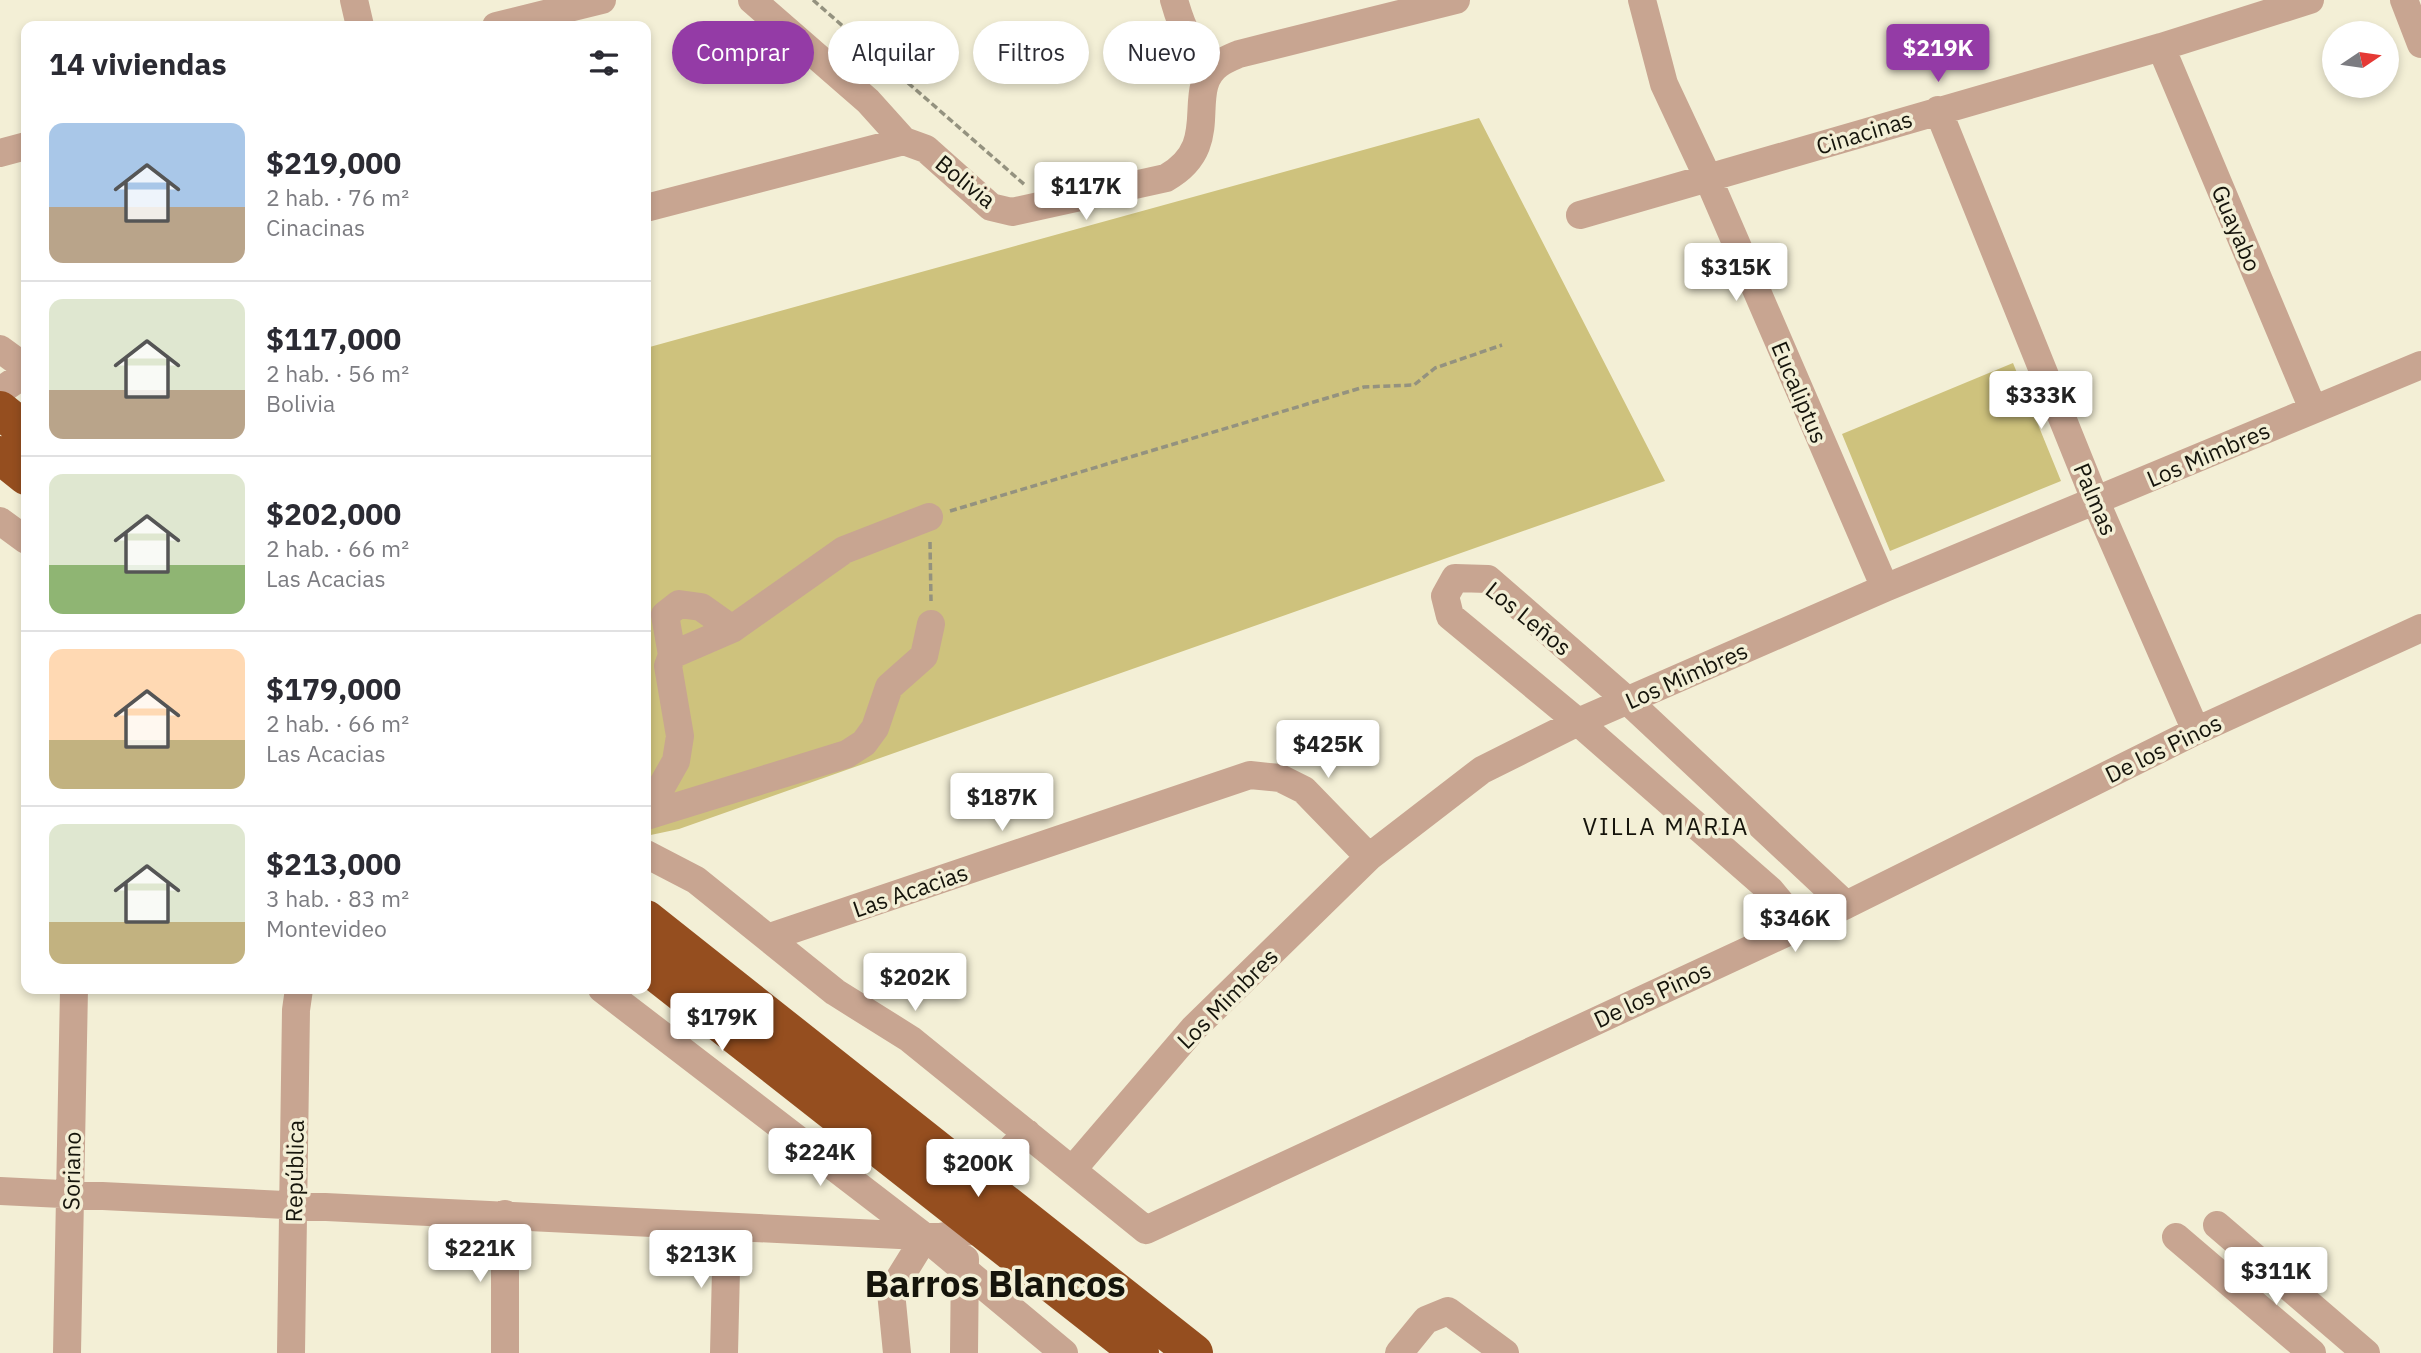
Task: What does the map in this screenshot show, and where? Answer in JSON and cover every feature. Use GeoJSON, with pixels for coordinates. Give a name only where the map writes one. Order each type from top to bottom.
{"type":"FeatureCollection","features":[{"type":"Feature","properties":{"kind":"highway"},"geometry":{"type":"LineString","coordinates":[[0,410],[21,426]]}},
{"type":"Feature","properties":{"kind":"highway"},"geometry":{"type":"LineString","coordinates":[[0,455],[21,472]]}},
{"type":"Feature","properties":{"kind":"highway"},"geometry":{"type":"LineString","coordinates":[[651,923],[983,1212],[1140,1353]]}},
{"type":"Feature","properties":{"kind":"highway"},"geometry":{"type":"LineString","coordinates":[[651,969],[835,1115],[1194,1353]]}},
{"type":"Feature","properties":{"kind":"street"},"geometry":{"type":"LineString","coordinates":[[354,0],[359,21]]}},
{"type":"Feature","properties":{"kind":"street"},"geometry":{"type":"LineString","coordinates":[[516,21],[602,0]]}},
{"type":"Feature","properties":{"kind":"street"},"geometry":{"type":"LineString","coordinates":[[651,207],[904,141],[868,101],[752,0]]}},
{"type":"Feature","properties":{"kind":"street"},"geometry":{"type":"LineString","coordinates":[[1174,0],[1181,21]]}},
{"type":"Feature","properties":{"kind":"street"},"geometry":{"type":"LineString","coordinates":[[1220,63],[1239,54],[1455,0]]}},
{"type":"Feature","properties":{"kind":"street","name":"Eucaliptus"},"geometry":{"type":"LineString","coordinates":[[1642,0],[1664,84],[1708,178],[1885,588]]}},
{"type":"Feature","properties":{"kind":"street","name":"Cinacinas"},"geometry":{"type":"LineString","coordinates":[[1580,215],[2161,47],[2310,0]]}},
{"type":"Feature","properties":{"kind":"street"},"geometry":{"type":"LineString","coordinates":[[2404,0],[2421,44]]}},
{"type":"Feature","properties":{"kind":"street","name":"Guayabo"},"geometry":{"type":"LineString","coordinates":[[2161,47],[2313,409]]}},
{"type":"Feature","properties":{"kind":"street","name":"Bolivia"},"geometry":{"type":"LineString","coordinates":[[904,141],[926,149],[991,207],[1012,212],[1044,206],[1166,178],[1182,169],[1196,150],[1202,132],[1202,93],[1206,84]]}},
{"type":"Feature","properties":{"kind":"street","name":"Palmas"},"geometry":{"type":"LineString","coordinates":[[1938,110],[2096,502],[2196,731]]}},
{"type":"Feature","properties":{"kind":"street"},"geometry":{"type":"LineString","coordinates":[[0,153],[21,147]]}},
{"type":"Feature","properties":{"kind":"street"},"geometry":{"type":"LineString","coordinates":[[0,349],[21,364]]}},
{"type":"Feature","properties":{"kind":"street","name":"Los Mimbres"},"geometry":{"type":"LineString","coordinates":[[1073,1169],[1193,1029],[1369,857],[1482,771],[1578,722],[1885,588],[2421,365]]}},
{"type":"Feature","properties":{"kind":"street"},"geometry":{"type":"LineString","coordinates":[[0,391],[21,376]]}},
{"type":"Feature","properties":{"kind":"street"},"geometry":{"type":"LineString","coordinates":[[672,655],[732,629],[844,550],[929,517]]}},
{"type":"Feature","properties":{"kind":"street"},"geometry":{"type":"LineString","coordinates":[[0,521],[21,536]]}},
{"type":"Feature","properties":{"kind":"street","name":"Los Leños"},"geometry":{"type":"LineString","coordinates":[[1799,925],[1770,890],[1578,722],[1450,616],[1445,596],[1455,578],[1488,579],[1628,701],[1846,905]]}},
{"type":"Feature","properties":{"kind":"street"},"geometry":{"type":"LineString","coordinates":[[651,806],[676,761],[680,736],[668,666],[672,655],[655,614],[679,604],[701,607],[732,629]]}},
{"type":"Feature","properties":{"kind":"street"},"geometry":{"type":"LineString","coordinates":[[651,813],[847,754],[864,743],[875,728],[889,687],[924,656],[931,624]]}},
{"type":"Feature","properties":{"kind":"street","name":"De los Pinos"},"geometry":{"type":"LineString","coordinates":[[1073,1169],[1146,1230],[1846,905],[2196,731],[2421,628]]}},
{"type":"Feature","properties":{"kind":"street","name":"Las Acacias"},"geometry":{"type":"LineString","coordinates":[[769,937],[1250,775],[1280,778],[1304,790],[1369,857]]}},
{"type":"Feature","properties":{"kind":"street"},"geometry":{"type":"LineString","coordinates":[[651,857],[696,880],[835,992],[909,1039],[1073,1169]]}},
{"type":"Feature","properties":{"kind":"street","name":"Soriano"},"geometry":{"type":"LineString","coordinates":[[67,1353],[74,994]]}},
{"type":"Feature","properties":{"kind":"street","name":"República"},"geometry":{"type":"LineString","coordinates":[[291,1353],[298,994]]}},
{"type":"Feature","properties":{"kind":"street"},"geometry":{"type":"LineString","coordinates":[[609,994],[925,1237],[1063,1353]]}},
{"type":"Feature","properties":{"kind":"street"},"geometry":{"type":"LineString","coordinates":[[689,1055],[715,1020]]}},
{"type":"Feature","properties":{"kind":"street"},"geometry":{"type":"LineString","coordinates":[[808,1148],[835,1115]]}},
{"type":"Feature","properties":{"kind":"street"},"geometry":{"type":"LineString","coordinates":[[964,1353],[965,1271],[983,1212],[1027,1133]]}},
{"type":"Feature","properties":{"kind":"street"},"geometry":{"type":"LineString","coordinates":[[0,1191],[505,1214],[925,1237],[940,1237],[983,1212]]}},
{"type":"Feature","properties":{"kind":"street"},"geometry":{"type":"LineString","coordinates":[[505,1214],[505,1353]]}},
{"type":"Feature","properties":{"kind":"street"},"geometry":{"type":"LineString","coordinates":[[2217,1224],[2366,1353]]}},
{"type":"Feature","properties":{"kind":"street"},"geometry":{"type":"LineString","coordinates":[[724,1353],[727,1228]]}},
{"type":"Feature","properties":{"kind":"street"},"geometry":{"type":"LineString","coordinates":[[897,1353],[891,1292],[925,1237]]}},
{"type":"Feature","properties":{"kind":"street"},"geometry":{"type":"LineString","coordinates":[[2176,1237],[2312,1353]]}},
{"type":"Feature","properties":{"kind":"street"},"geometry":{"type":"LineString","coordinates":[[1399,1353],[1426,1320],[1448,1311],[1506,1353]]}},
{"type":"Feature","properties":{"kind":"path"},"geometry":{"type":"LineString","coordinates":[[813,0],[1028,188],[1044,206]]}},
{"type":"Feature","properties":{"kind":"path"},"geometry":{"type":"LineString","coordinates":[[931,624],[929,517],[1364,387],[1414,385],[1435,368],[1502,345]]}},
{"type":"Feature","properties":{"kind":"shaded area"},"geometry":{"type":"Polygon","coordinates":[[[1479,118],[1665,481],[679,829],[651,835],[651,347],[1479,118]]]}},
{"type":"Feature","properties":{"kind":"shaded area"},"geometry":{"type":"Polygon","coordinates":[[[2013,363],[2061,481],[1890,551],[1842,434],[2013,363]]]}},
{"type":"Feature","properties":{"kind":"district","name":"VILLA MARIA"},"geometry":{"type":"Point","coordinates":[1666,826]}},
{"type":"Feature","properties":{"kind":"district","name":"Barros Blancos"},"geometry":{"type":"Point","coordinates":[995,1283]}}]}
